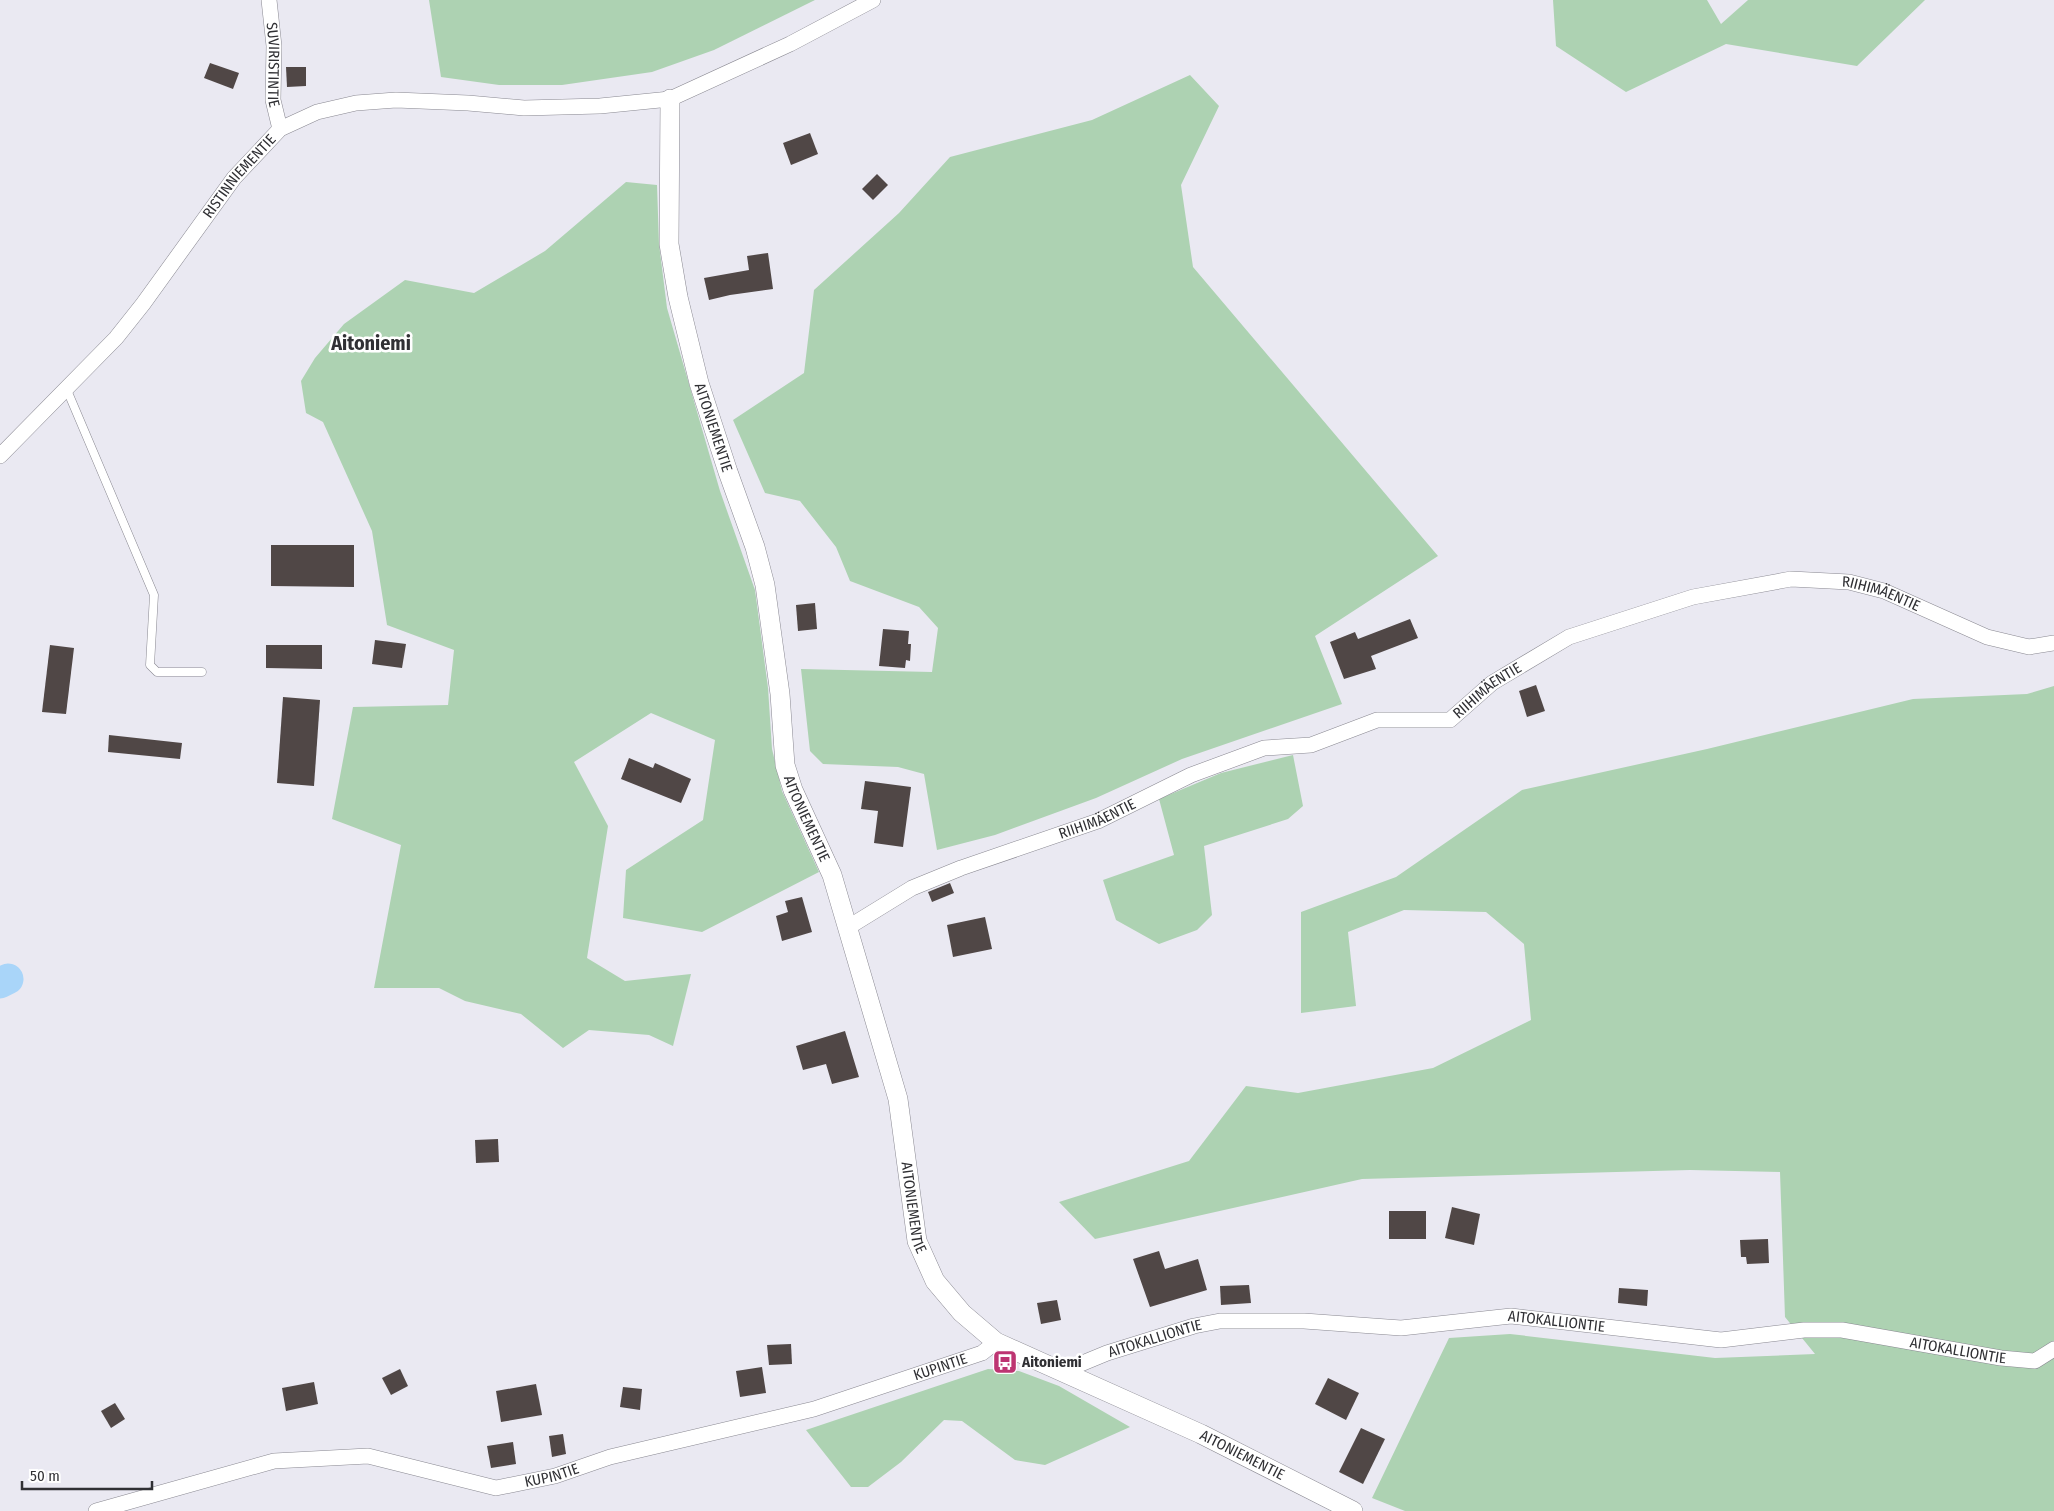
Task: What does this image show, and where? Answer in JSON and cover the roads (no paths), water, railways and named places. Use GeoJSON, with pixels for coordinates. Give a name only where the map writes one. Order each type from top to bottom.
{"type":"FeatureCollection","features":[{"type":"Feature","properties":{"kind":"street","name":"SUVIRISTINTIE"},"geometry":{"type":"LineString","coordinates":[[269,0],[274,46],[273,100],[280,129]]}},
{"type":"Feature","properties":{"kind":"street"},"geometry":{"type":"LineString","coordinates":[[670,99],[790,44],[873,0]]}},
{"type":"Feature","properties":{"kind":"street","name":"RISTINNIEMENTIE"},"geometry":{"type":"LineString","coordinates":[[0,456],[67,390],[116,338],[143,304],[234,178],[280,129],[317,112],[356,103],[396,100],[524,108],[600,106],[670,99]]}},
{"type":"Feature","properties":{"kind":"street","name":"AITONIEMENTIE"},"geometry":{"type":"LineString","coordinates":[[670,99],[669,244],[678,298],[700,383],[728,472],[755,547],[765,585],[780,694],[785,766],[793,790],[832,875],[898,1099],[917,1241],[935,1281],[962,1313],[996,1342],[1201,1434],[1353,1511]]}},
{"type":"Feature","properties":{"kind":"street","name":"RIIHIMÄENTIE"},"geometry":{"type":"LineString","coordinates":[[847,928],[912,888],[960,868],[1098,821],[1191,775],[1264,748],[1311,745],[1377,720],[1450,720],[1492,683],[1568,637],[1693,597],[1791,579],[1849,582],[1884,591],[1987,637],[2029,647],[2054,643]]}},
{"type":"Feature","properties":{"kind":"street","name":"AITOKALLIONTIE"},"geometry":{"type":"LineString","coordinates":[[1061,1372],[1107,1353],[1194,1326],[1220,1321],[1304,1321],[1401,1328],[1511,1316],[1721,1340],[1804,1330],[1842,1330],[2002,1358],[2035,1361],[2054,1349]]}},
{"type":"Feature","properties":{"kind":"street","name":"KUPINTIE"},"geometry":{"type":"LineString","coordinates":[[96,1511],[274,1461],[368,1456],[496,1488],[555,1476],[610,1457],[814,1409],[982,1353],[996,1342]]}},
{"type":"Feature","properties":{"kind":"lane"},"geometry":{"type":"LineString","coordinates":[[67,390],[154,595],[150,665],[157,672],[202,672]]}},
{"type":"Feature","properties":{"kind":"waterway"},"geometry":{"type":"LineString","coordinates":[[0,983],[8,979]]}},
{"type":"Feature","properties":{"kind":"place","name":"Aitoniemi"},"geometry":{"type":"Point","coordinates":[1005,1362]}},
{"type":"Feature","properties":{"kind":"district","name":"Aitoniemi"},"geometry":{"type":"Point","coordinates":[371,343]}}]}
